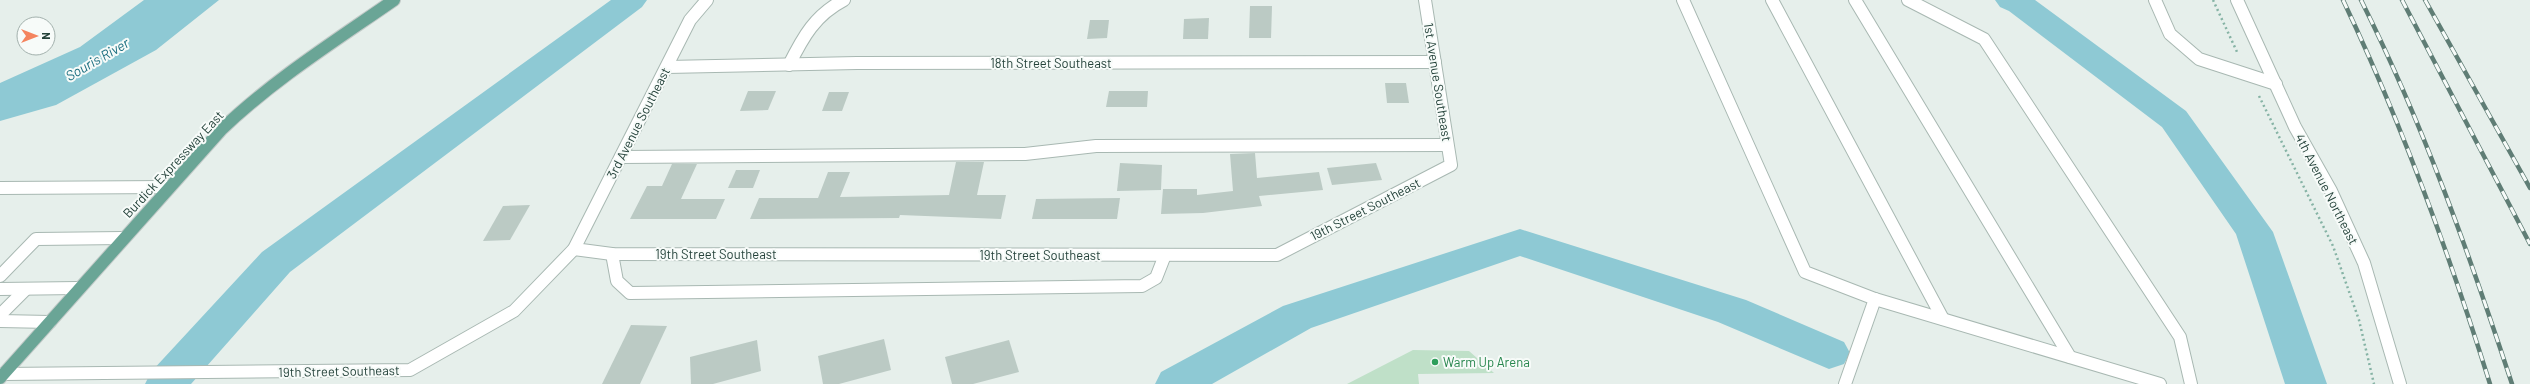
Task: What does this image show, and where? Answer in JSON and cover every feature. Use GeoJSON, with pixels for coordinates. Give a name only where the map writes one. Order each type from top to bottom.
{"type":"FeatureCollection","features":[{"type":"Feature","properties":{"kind":"main road","name":"Burdick Expressway East"},"geometry":{"type":"LineString","coordinates":[[2,376],[168,187],[242,110],[298,67],[394,0]]}},
{"type":"Feature","properties":{"kind":"street","name":"3rd Avenue Southeast"},"geometry":{"type":"LineString","coordinates":[[574,249],[690,20],[707,0]]}},
{"type":"Feature","properties":{"kind":"street"},"geometry":{"type":"LineString","coordinates":[[789,65],[809,26],[826,8],[844,0]]}},
{"type":"Feature","properties":{"kind":"street","name":"1st Avenue Southeast"},"geometry":{"type":"LineString","coordinates":[[1425,0],[1450,165]]}},
{"type":"Feature","properties":{"kind":"street"},"geometry":{"type":"LineString","coordinates":[[1683,0],[1804,272],[1875,299],[2160,384]]}},
{"type":"Feature","properties":{"kind":"street"},"geometry":{"type":"LineString","coordinates":[[1772,0],[1943,319]]}},
{"type":"Feature","properties":{"kind":"street"},"geometry":{"type":"LineString","coordinates":[[1855,0],[2070,357]]}},
{"type":"Feature","properties":{"kind":"street"},"geometry":{"type":"LineString","coordinates":[[1908,0],[1984,39],[2180,337],[2191,384]]}},
{"type":"Feature","properties":{"kind":"street"},"geometry":{"type":"LineString","coordinates":[[2154,0],[2170,34],[2199,59],[2276,84]]}},
{"type":"Feature","properties":{"kind":"street","name":"4th Avenue Northeast"},"geometry":{"type":"LineString","coordinates":[[2237,0],[2295,127],[2331,192],[2364,263],[2400,384]]}},
{"type":"Feature","properties":{"kind":"street","name":"18th Street Southeast"},"geometry":{"type":"LineString","coordinates":[[667,68],[789,65],[1435,62]]}},
{"type":"Feature","properties":{"kind":"street"},"geometry":{"type":"LineString","coordinates":[[621,157],[1025,154],[1096,146],[1448,145]]}},
{"type":"Feature","properties":{"kind":"street","name":"19th Street Southeast"},"geometry":{"type":"LineString","coordinates":[[2,376],[410,370],[514,311],[574,249],[612,254],[1277,255],[1450,165]]}},
{"type":"Feature","properties":{"kind":"street"},"geometry":{"type":"LineString","coordinates":[[0,188],[168,187]]}},
{"type":"Feature","properties":{"kind":"street"},"geometry":{"type":"LineString","coordinates":[[0,276],[36,239],[123,238]]}},
{"type":"Feature","properties":{"kind":"street"},"geometry":{"type":"LineString","coordinates":[[612,254],[617,281],[630,292],[1142,286],[1156,278],[1165,255]]}},
{"type":"Feature","properties":{"kind":"street"},"geometry":{"type":"LineString","coordinates":[[0,288],[78,288]]}},
{"type":"Feature","properties":{"kind":"street"},"geometry":{"type":"LineString","coordinates":[[0,315],[26,289]]}},
{"type":"Feature","properties":{"kind":"street"},"geometry":{"type":"LineString","coordinates":[[1845,384],[1875,299]]}},
{"type":"Feature","properties":{"kind":"street"},"geometry":{"type":"LineString","coordinates":[[0,320],[50,322]]}},
{"type":"Feature","properties":{"kind":"path"},"geometry":{"type":"LineString","coordinates":[[2213,0],[2248,75],[2333,246],[2359,320],[2374,384]]}},
{"type":"Feature","properties":{"kind":"green space","name":"Warm Up Arena"},"geometry":{"type":"Polygon","coordinates":[[[1413,350],[1469,351],[1494,373],[1418,374],[1419,384],[1347,384],[1413,350]]]}},
{"type":"Feature","properties":{"kind":"water","name":"Souris River"},"geometry":{"type":"Polygon","coordinates":[[[144,0],[219,0],[156,50],[56,105],[0,121],[0,83],[80,47],[144,0]]]}},
{"type":"Feature","properties":{"kind":"building"},"geometry":{"type":"Polygon","coordinates":[[[1250,6],[1272,6],[1271,38],[1249,38],[1250,6]]]}},
{"type":"Feature","properties":{"kind":"building"},"geometry":{"type":"Polygon","coordinates":[[[1209,18],[1208,39],[1183,39],[1184,19],[1209,18]]]}},
{"type":"Feature","properties":{"kind":"building"},"geometry":{"type":"Polygon","coordinates":[[[1090,20],[1109,20],[1107,38],[1087,39],[1090,20]]]}},
{"type":"Feature","properties":{"kind":"building"},"geometry":{"type":"Polygon","coordinates":[[[1385,83],[1406,83],[1409,103],[1387,103],[1385,83]]]}},
{"type":"Feature","properties":{"kind":"building"},"geometry":{"type":"Polygon","coordinates":[[[748,91],[776,91],[768,110],[740,111],[748,91]]]}},
{"type":"Feature","properties":{"kind":"building"},"geometry":{"type":"Polygon","coordinates":[[[1109,91],[1148,91],[1147,107],[1106,107],[1109,91]]]}},
{"type":"Feature","properties":{"kind":"building"},"geometry":{"type":"Polygon","coordinates":[[[829,92],[849,92],[842,111],[822,111],[829,92]]]}},
{"type":"Feature","properties":{"kind":"building"},"geometry":{"type":"Polygon","coordinates":[[[1255,153],[1257,178],[1319,172],[1323,190],[1259,196],[1262,206],[1203,213],[1161,214],[1163,189],[1197,189],[1197,195],[1233,191],[1230,154],[1255,153]]]}},
{"type":"Feature","properties":{"kind":"building"},"geometry":{"type":"Polygon","coordinates":[[[956,162],[984,162],[977,195],[1006,195],[1001,219],[900,215],[899,218],[750,219],[759,198],[818,198],[828,172],[850,172],[840,197],[949,195],[956,162]]]}},
{"type":"Feature","properties":{"kind":"building"},"geometry":{"type":"Polygon","coordinates":[[[1120,163],[1162,165],[1161,190],[1117,191],[1120,163]]]}},
{"type":"Feature","properties":{"kind":"building"},"geometry":{"type":"Polygon","coordinates":[[[1376,163],[1382,180],[1332,185],[1327,168],[1376,163]]]}},
{"type":"Feature","properties":{"kind":"building"},"geometry":{"type":"Polygon","coordinates":[[[672,164],[697,164],[681,199],[725,199],[716,219],[630,219],[647,186],[662,186],[672,164]]]}},
{"type":"Feature","properties":{"kind":"building"},"geometry":{"type":"Polygon","coordinates":[[[736,170],[760,170],[753,188],[728,188],[736,170]]]}},
{"type":"Feature","properties":{"kind":"building"},"geometry":{"type":"Polygon","coordinates":[[[1120,198],[1117,219],[1032,219],[1036,199],[1120,198]]]}},
{"type":"Feature","properties":{"kind":"building"},"geometry":{"type":"Polygon","coordinates":[[[530,205],[510,240],[483,241],[503,206],[530,205]]]}},
{"type":"Feature","properties":{"kind":"building"},"geometry":{"type":"Polygon","coordinates":[[[631,325],[667,326],[640,384],[602,384],[631,325]]]}},
{"type":"Feature","properties":{"kind":"building"},"geometry":{"type":"Polygon","coordinates":[[[884,339],[891,370],[839,384],[823,384],[818,356],[884,339]]]}},
{"type":"Feature","properties":{"kind":"building"},"geometry":{"type":"Polygon","coordinates":[[[757,340],[761,371],[713,384],[691,384],[690,357],[757,340]]]}},
{"type":"Feature","properties":{"kind":"building"},"geometry":{"type":"Polygon","coordinates":[[[1009,340],[1019,372],[973,384],[952,384],[945,357],[1009,340]]]}},
{"type":"Feature","properties":{"kind":"waterway"},"geometry":{"type":"LineString","coordinates":[[166,384],[276,262],[631,0]]}},
{"type":"Feature","properties":{"kind":"waterway"},"geometry":{"type":"LineString","coordinates":[[2011,0],[2020,4],[2174,119],[2254,232],[2306,384]]}},
{"type":"Feature","properties":{"kind":"waterway"},"geometry":{"type":"LineString","coordinates":[[1176,384],[1297,317],[1520,242],[1732,311],[1829,353]]}},
{"type":"Feature","properties":{"kind":"railway"},"geometry":{"type":"LineString","coordinates":[[2343,0],[2365,47],[2405,141],[2458,286],[2490,384]]}},
{"type":"Feature","properties":{"kind":"railway"},"geometry":{"type":"LineString","coordinates":[[2361,0],[2405,94],[2444,189],[2512,384]]}},
{"type":"Feature","properties":{"kind":"railway"},"geometry":{"type":"LineString","coordinates":[[2402,0],[2530,244]]}},
{"type":"Feature","properties":{"kind":"railway"},"geometry":{"type":"LineString","coordinates":[[2425,0],[2530,188]]}},
{"type":"Feature","properties":{"kind":"place","name":"Warm Up Arena"},"geometry":{"type":"Point","coordinates":[1435,362]}}]}
